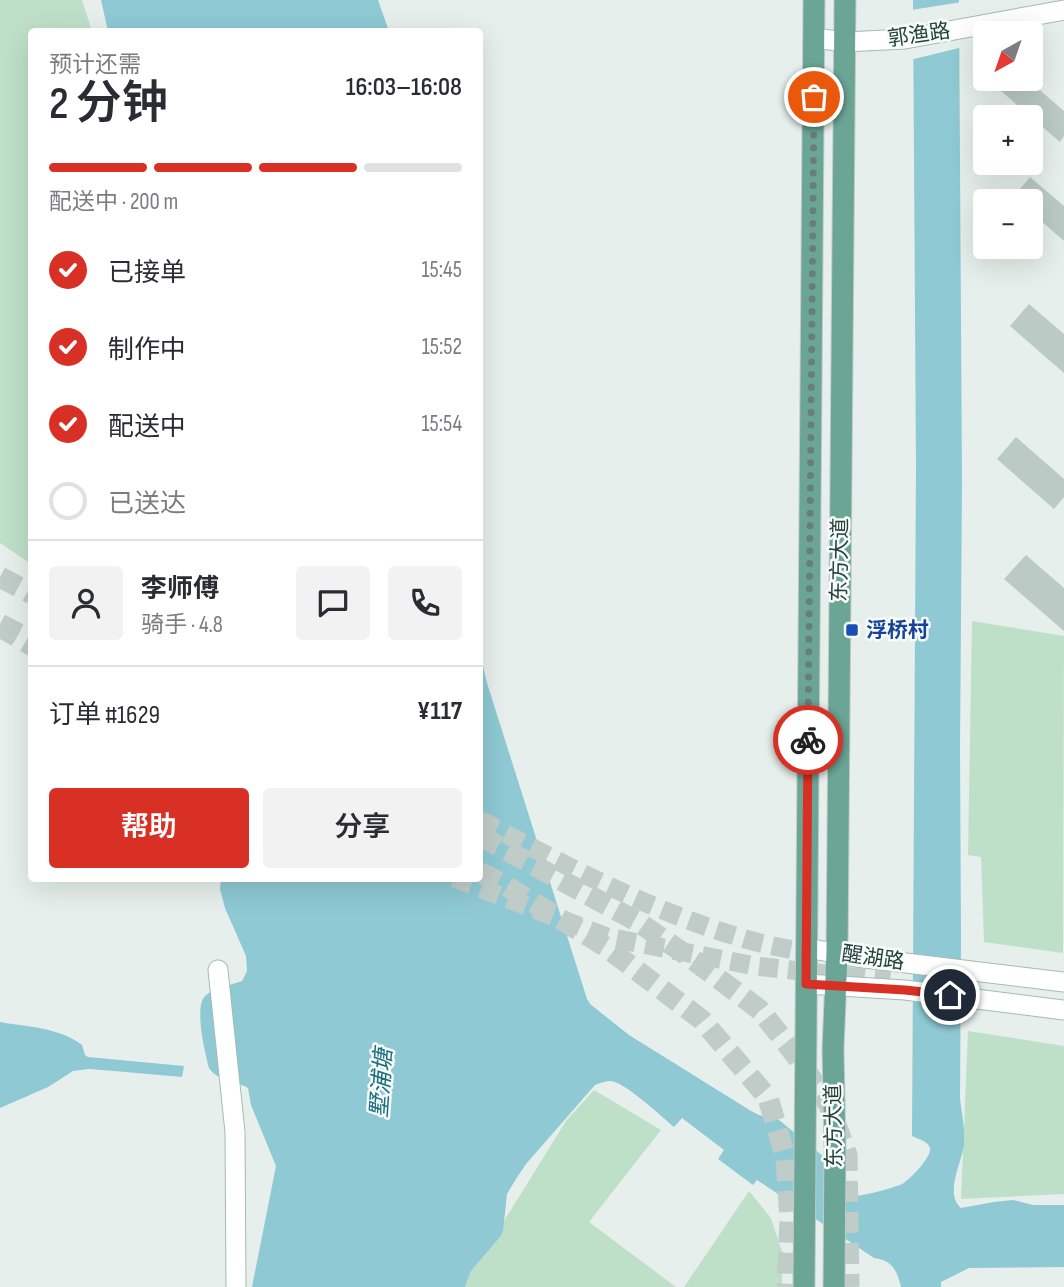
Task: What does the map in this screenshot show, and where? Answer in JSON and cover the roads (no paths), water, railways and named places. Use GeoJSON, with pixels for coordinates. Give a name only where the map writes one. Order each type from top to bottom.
{"type":"FeatureCollection","features":[{"type":"Feature","properties":{"kind":"main road","name":"东方大道"},"geometry":{"type":"LineString","coordinates":[[804,1287],[814,0]]}},
{"type":"Feature","properties":{"kind":"main road","name":"东方大道"},"geometry":{"type":"LineString","coordinates":[[834,1287],[833,1049],[836,985],[845,0]]}},
{"type":"Feature","properties":{"kind":"street","name":"郭渔路"},"geometry":{"type":"LineString","coordinates":[[814,38],[845,42],[905,38],[1064,10]]}},
{"type":"Feature","properties":{"kind":"street","name":"醒湖路"},"geometry":{"type":"LineString","coordinates":[[807,948],[856,957],[1064,982]]}},
{"type":"Feature","properties":{"kind":"street"},"geometry":{"type":"LineString","coordinates":[[219,973],[235,1132],[236,1287]]}},
{"type":"Feature","properties":{"kind":"street","name":"醒湖路"},"geometry":{"type":"LineString","coordinates":[[806,984],[905,990],[1064,1010]]}},
{"type":"Feature","properties":{"kind":"water"},"geometry":{"type":"Polygon","coordinates":[[[101,0],[378,0],[388,28],[107,28],[101,0]]]}},
{"type":"Feature","properties":{"kind":"water","name":"墅浦塘"},"geometry":{"type":"Polygon","coordinates":[[[913,0],[959,0],[962,483],[960,1099],[964,1138],[954,1194],[961,1208],[1013,1200],[1033,1205],[1064,1205],[1064,1267],[969,1268],[941,1282],[941,1287],[901,1287],[895,1271],[885,1261],[874,1258],[757,1180],[753,1185],[718,1159],[724,1150],[682,1118],[674,1127],[634,1094],[611,1081],[595,1085],[526,1164],[507,1194],[501,1236],[471,1271],[465,1287],[252,1287],[276,1166],[251,1105],[248,1088],[212,1072],[203,1042],[200,1010],[205,996],[242,981],[247,971],[246,956],[225,908],[221,882],[483,882],[483,666],[590,1004],[629,1035],[751,1111],[779,1120],[841,1172],[845,1190],[851,1197],[900,1185],[923,1163],[930,1148],[925,1142],[912,1136],[916,468],[913,0]]]}},
{"type":"Feature","properties":{"kind":"water"},"geometry":{"type":"Polygon","coordinates":[[[0,1022],[63,1035],[82,1045],[88,1057],[184,1066],[182,1077],[89,1069],[73,1071],[48,1087],[0,1108],[0,1022]]]}},
{"type":"Feature","properties":{"kind":"tunnel"},"geometry":{"type":"LineString","coordinates":[[0,577],[28,592]]}},
{"type":"Feature","properties":{"kind":"tunnel"},"geometry":{"type":"LineString","coordinates":[[0,624],[28,639]]}},
{"type":"Feature","properties":{"kind":"tunnel"},"geometry":{"type":"LineString","coordinates":[[0,628],[28,645]]}},
{"type":"Feature","properties":{"kind":"tunnel"},"geometry":{"type":"LineString","coordinates":[[483,822],[641,901],[752,941],[821,955]]}},
{"type":"Feature","properties":{"kind":"tunnel"},"geometry":{"type":"LineString","coordinates":[[483,838],[638,922],[760,1010],[797,1057],[829,1105],[847,1155],[849,1287]]}},
{"type":"Feature","properties":{"kind":"tunnel"},"geometry":{"type":"LineString","coordinates":[[483,874],[606,947],[702,1020],[768,1098],[786,1159],[790,1219],[787,1287]]}},
{"type":"Feature","properties":{"kind":"tunnel"},"geometry":{"type":"LineString","coordinates":[[464,882],[607,937],[755,966],[890,981]]}},
{"type":"Feature","properties":{"kind":"place","name":"浮桥村"},"geometry":{"type":"Point","coordinates":[852,630]}}]}
